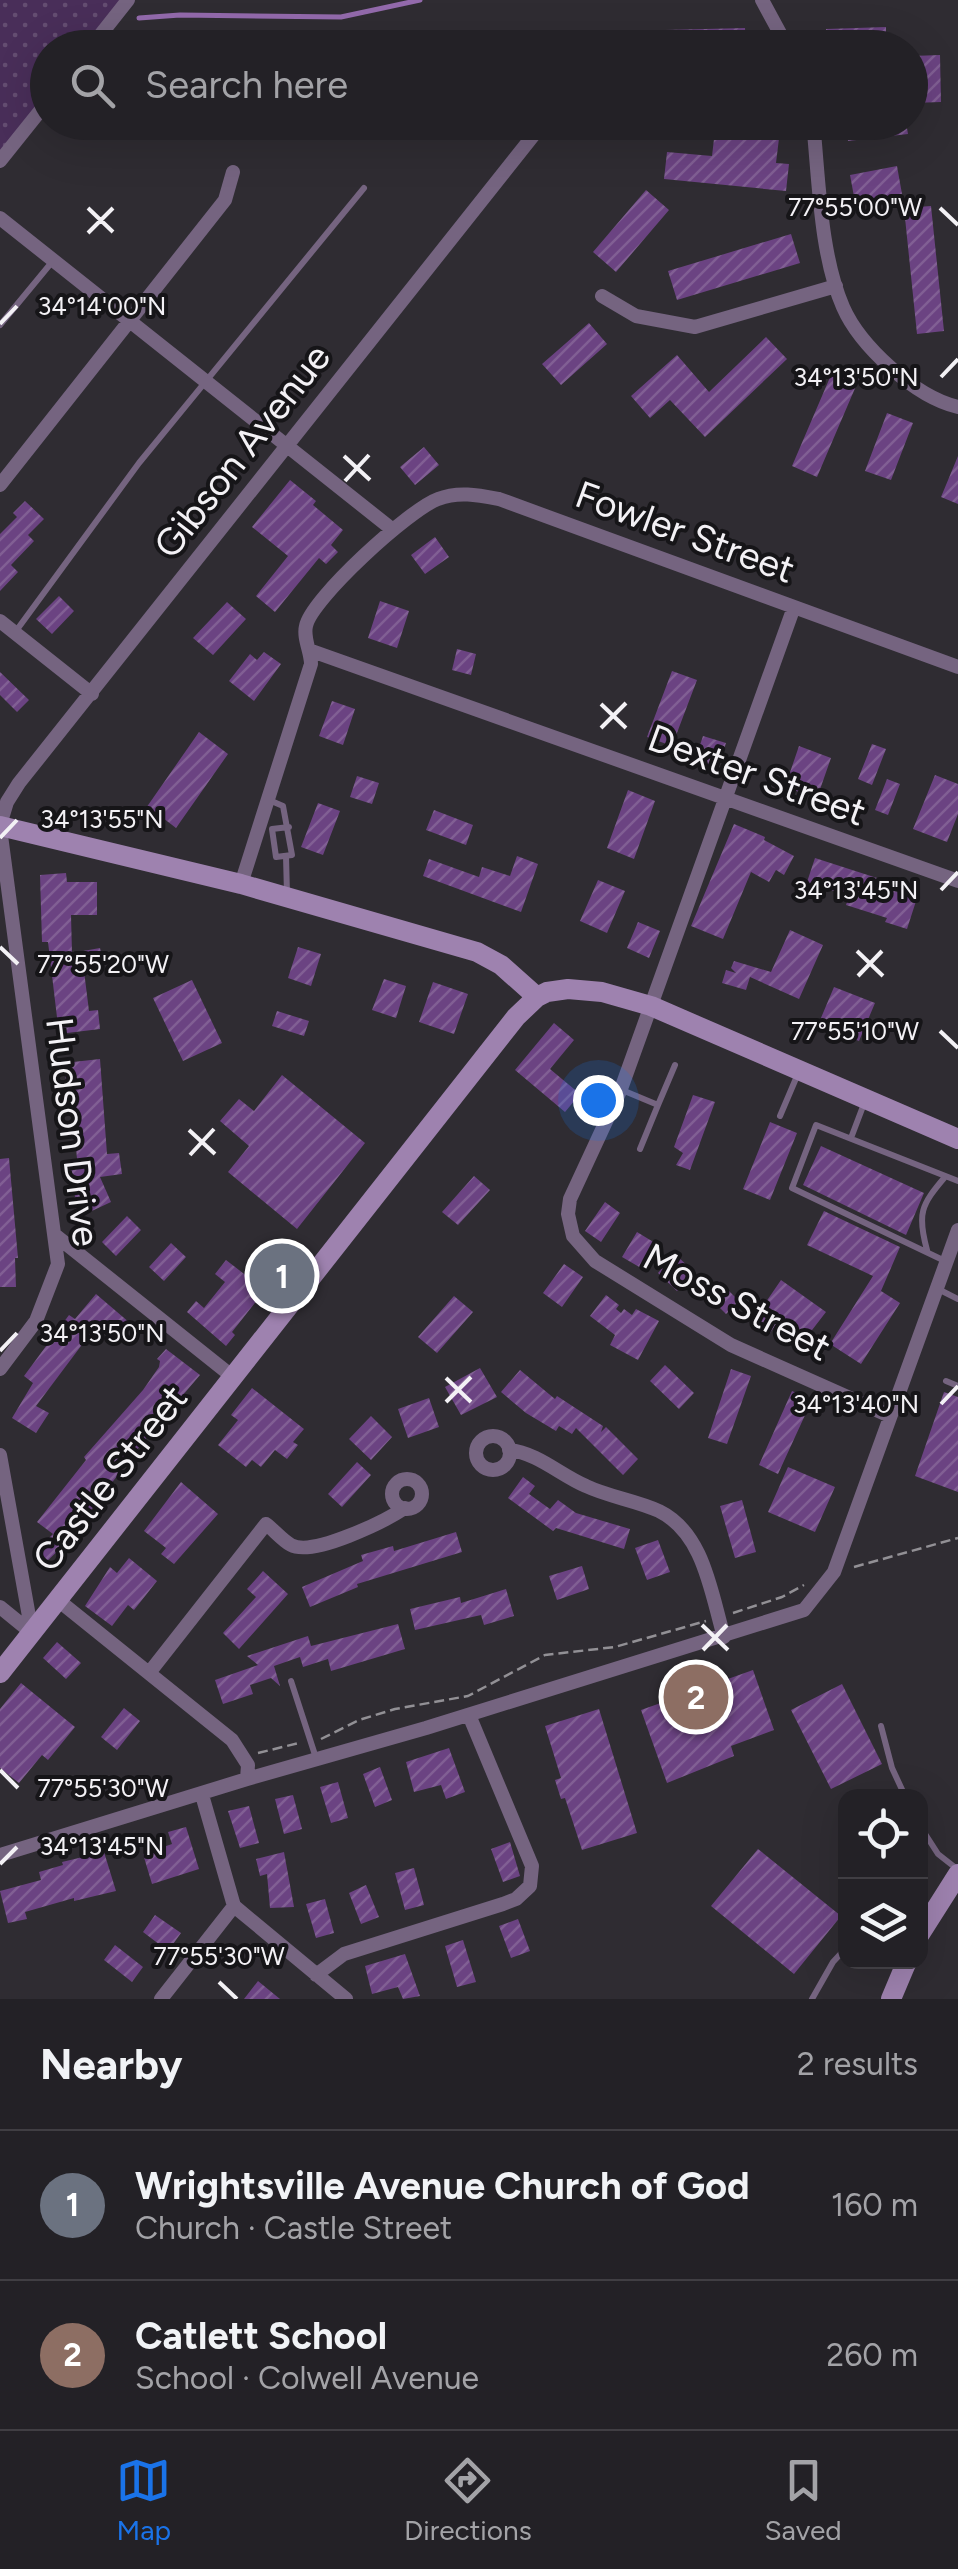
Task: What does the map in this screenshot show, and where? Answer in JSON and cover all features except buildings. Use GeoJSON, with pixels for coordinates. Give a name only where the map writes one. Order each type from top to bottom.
{"type":"FeatureCollection","features":[{"type":"Feature","properties":{"kind":"street"},"geometry":{"type":"LineString","coordinates":[[104,30],[128,0]]}},
{"type":"Feature","properties":{"kind":"street"},"geometry":{"type":"LineString","coordinates":[[762,0],[778,30]]}},
{"type":"Feature","properties":{"kind":"street"},"geometry":{"type":"LineString","coordinates":[[0,161],[30,124]]}},
{"type":"Feature","properties":{"kind":"street","name":"Gibson Avenue"},"geometry":{"type":"LineString","coordinates":[[0,826],[7,802],[20,783],[530,140]]}},
{"type":"Feature","properties":{"kind":"street"},"geometry":{"type":"LineString","coordinates":[[816,140],[823,218],[844,310],[874,352],[908,383],[958,407]]}},
{"type":"Feature","properties":{"kind":"street"},"geometry":{"type":"LineString","coordinates":[[0,485],[225,200],[233,172]]}},
{"type":"Feature","properties":{"kind":"street"},"geometry":{"type":"LineString","coordinates":[[0,218],[394,530]]}},
{"type":"Feature","properties":{"kind":"street"},"geometry":{"type":"LineString","coordinates":[[602,296],[636,316],[695,327],[836,286]]}},
{"type":"Feature","properties":{"kind":"street","name":"Fowler Street"},"geometry":{"type":"LineString","coordinates":[[241,884],[266,827],[268,800],[311,664],[305,631],[313,609],[394,530],[431,502],[453,495],[499,499],[958,667]]}},
{"type":"Feature","properties":{"kind":"street"},"geometry":{"type":"LineString","coordinates":[[620,1090],[794,607]]}},
{"type":"Feature","properties":{"kind":"street"},"geometry":{"type":"LineString","coordinates":[[0,621],[92,694]]}},
{"type":"Feature","properties":{"kind":"street","name":"Dexter Street"},"geometry":{"type":"LineString","coordinates":[[309,650],[958,881]]}},
{"type":"Feature","properties":{"kind":"street"},"geometry":{"type":"LineString","coordinates":[[0,826],[288,896],[477,952],[501,964],[536,997],[558,990],[584,989],[651,1006],[958,1139]]}},
{"type":"Feature","properties":{"kind":"street","name":"Hudson Drive"},"geometry":{"type":"LineString","coordinates":[[0,826],[58,1264],[45,1304],[0,1369]]}},
{"type":"Feature","properties":{"kind":"street","name":"Castle Street"},"geometry":{"type":"LineString","coordinates":[[0,1673],[516,1017],[536,997]]}},
{"type":"Feature","properties":{"kind":"street","name":"Moss Street"},"geometry":{"type":"LineString","coordinates":[[620,1090],[570,1199],[569,1226],[580,1247],[595,1261],[731,1344],[890,1416]]}},
{"type":"Feature","properties":{"kind":"street"},"geometry":{"type":"LineString","coordinates":[[0,1855],[804,1610],[834,1572],[958,1230]]}},
{"type":"Feature","properties":{"kind":"street"},"geometry":{"type":"LineString","coordinates":[[55,1235],[233,1377]]}},
{"type":"Feature","properties":{"kind":"street"},"geometry":{"type":"LineString","coordinates":[[510,1450],[530,1455],[594,1490],[648,1507],[676,1522],[698,1551],[724,1637]]}},
{"type":"Feature","properties":{"kind":"street"},"geometry":{"type":"LineString","coordinates":[[0,1456],[32,1632]]}},
{"type":"Feature","properties":{"kind":"street"},"geometry":{"type":"LineString","coordinates":[[149,1672],[266,1524],[294,1547],[312,1548],[386,1520],[405,1508]]}},
{"type":"Feature","properties":{"kind":"street"},"geometry":{"type":"LineString","coordinates":[[58,1600],[232,1740],[248,1765],[246,1779]]}},
{"type":"Feature","properties":{"kind":"street"},"geometry":{"type":"LineString","coordinates":[[0,1607],[32,1632]]}},
{"type":"Feature","properties":{"kind":"street"},"geometry":{"type":"LineString","coordinates":[[316,1975],[344,1954],[516,1899],[526,1891],[533,1870],[468,1715]]}},
{"type":"Feature","properties":{"kind":"street"},"geometry":{"type":"LineString","coordinates":[[202,1795],[234,1906],[346,1999]]}},
{"type":"Feature","properties":{"kind":"street"},"geometry":{"type":"LineString","coordinates":[[928,1921],[958,1872]]}},
{"type":"Feature","properties":{"kind":"street"},"geometry":{"type":"LineString","coordinates":[[161,1999],[234,1906]]}},
{"type":"Feature","properties":{"kind":"street"},"geometry":{"type":"LineString","coordinates":[[891,1999],[904,1969]]}},
{"type":"Feature","properties":{"kind":"lane"},"geometry":{"type":"LineString","coordinates":[[15,633],[139,464],[364,188]]}},
{"type":"Feature","properties":{"kind":"lane"},"geometry":{"type":"LineString","coordinates":[[0,325],[53,261]]}},
{"type":"Feature","properties":{"kind":"lane"},"geometry":{"type":"LineString","coordinates":[[268,800],[284,806],[289,827],[292,855],[276,856],[266,827],[289,827]]}},
{"type":"Feature","properties":{"kind":"lane"},"geometry":{"type":"LineString","coordinates":[[286,856],[288,896]]}},
{"type":"Feature","properties":{"kind":"lane"},"geometry":{"type":"LineString","coordinates":[[640,1149],[675,1065]]}},
{"type":"Feature","properties":{"kind":"lane"},"geometry":{"type":"LineString","coordinates":[[780,1116],[800,1070]]}},
{"type":"Feature","properties":{"kind":"lane"},"geometry":{"type":"LineString","coordinates":[[620,1090],[658,1105]]}},
{"type":"Feature","properties":{"kind":"lane"},"geometry":{"type":"LineString","coordinates":[[851,1138],[866,1099]]}},
{"type":"Feature","properties":{"kind":"lane"},"geometry":{"type":"LineString","coordinates":[[946,1261],[792,1188],[816,1126],[958,1182]]}},
{"type":"Feature","properties":{"kind":"lane"},"geometry":{"type":"LineString","coordinates":[[928,1252],[921,1212],[945,1176]]}},
{"type":"Feature","properties":{"kind":"lane"},"geometry":{"type":"LineString","coordinates":[[937,1288],[958,1298]]}},
{"type":"Feature","properties":{"kind":"lane"},"geometry":{"type":"LineString","coordinates":[[946,1381],[958,1386]]}},
{"type":"Feature","properties":{"kind":"lane"},"geometry":{"type":"LineString","coordinates":[[291,1681],[316,1759]]}},
{"type":"Feature","properties":{"kind":"lane"},"geometry":{"type":"LineString","coordinates":[[882,1726],[892,1768],[902,1789]]}},
{"type":"Feature","properties":{"kind":"lane"},"geometry":{"type":"LineString","coordinates":[[928,1838],[958,1872]]}},
{"type":"Feature","properties":{"kind":"lane"},"geometry":{"type":"LineString","coordinates":[[812,1999],[812,1993],[838,1957]]}},
{"type":"Feature","properties":{"kind":"path"},"geometry":{"type":"LineString","coordinates":[[246,1779],[255,1754],[311,1742],[359,1720],[396,1709],[468,1696],[545,1655],[615,1648],[782,1597],[834,1572],[958,1538]]}},
{"type":"Feature","properties":{"kind":"shaded area"},"geometry":{"type":"Polygon","coordinates":[[[0,0],[122,0],[99,30],[30,30],[30,120],[0,160],[0,0]]]}},
{"type":"Feature","properties":{"kind":"waterway"},"geometry":{"type":"LineString","coordinates":[[139,18],[341,17],[420,0]]}},
{"type":"Feature","properties":{"kind":"place","name":"Wrightsville Avenue Church of God"},"geometry":{"type":"Point","coordinates":[282,1276]}},
{"type":"Feature","properties":{"kind":"place","name":"Catlett School"},"geometry":{"type":"Point","coordinates":[696,1697]}}]}
